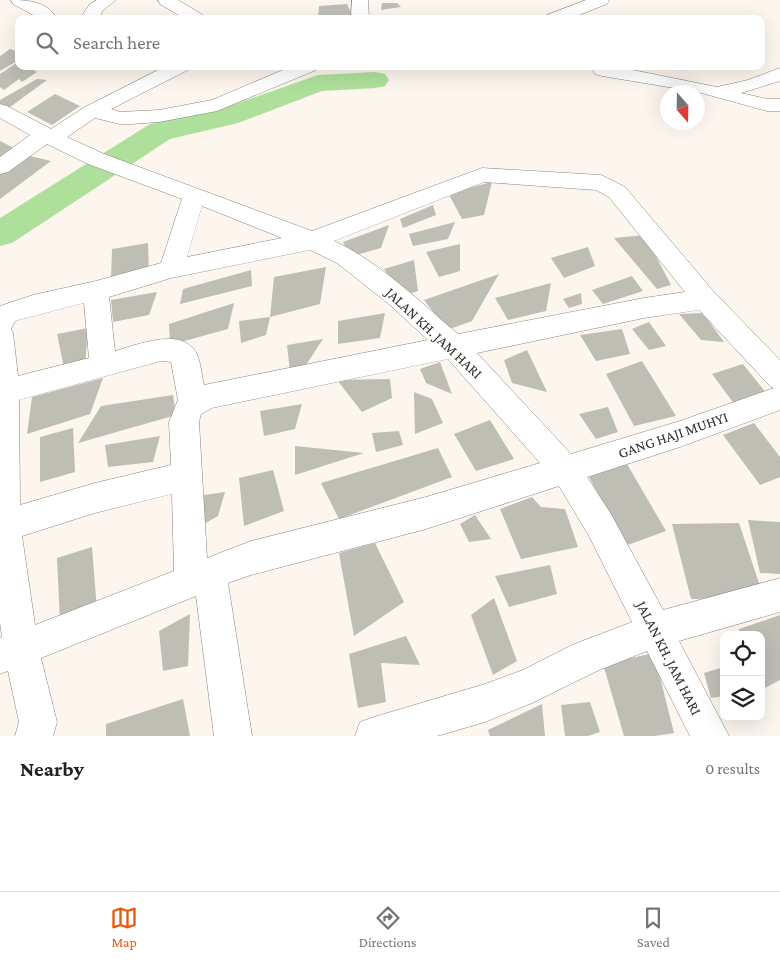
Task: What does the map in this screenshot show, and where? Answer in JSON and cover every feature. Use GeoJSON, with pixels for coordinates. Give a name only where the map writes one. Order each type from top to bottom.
{"type":"FeatureCollection","features":[{"type":"Feature","properties":{"kind":"street"},"geometry":{"type":"LineString","coordinates":[[19,0],[46,15]]}},
{"type":"Feature","properties":{"kind":"street"},"geometry":{"type":"LineString","coordinates":[[91,15],[96,8],[108,0]]}},
{"type":"Feature","properties":{"kind":"street"},"geometry":{"type":"LineString","coordinates":[[166,0],[190,15]]}},
{"type":"Feature","properties":{"kind":"street"},"geometry":{"type":"LineString","coordinates":[[360,0],[360,15]]}},
{"type":"Feature","properties":{"kind":"street"},"geometry":{"type":"LineString","coordinates":[[557,12],[601,0]]}},
{"type":"Feature","properties":{"kind":"street"},"geometry":{"type":"LineString","coordinates":[[0,167],[92,111],[165,70]]}},
{"type":"Feature","properties":{"kind":"street"},"geometry":{"type":"LineString","coordinates":[[92,111],[120,118],[131,118],[159,116],[217,105],[300,70]]}},
{"type":"Feature","properties":{"kind":"street"},"geometry":{"type":"LineString","coordinates":[[602,70],[717,92],[773,105]]}},
{"type":"Feature","properties":{"kind":"street"},"geometry":{"type":"LineString","coordinates":[[717,92],[754,84],[780,74]]}},
{"type":"Feature","properties":{"kind":"street"},"geometry":{"type":"LineString","coordinates":[[754,84],[773,105]]}},
{"type":"Feature","properties":{"kind":"street","name":"JALAN KH. JAM HARI"},"geometry":{"type":"LineString","coordinates":[[0,110],[48,137],[96,159],[312,241],[346,257],[399,298],[454,347],[499,394],[565,469],[600,525],[710,736]]}},
{"type":"Feature","properties":{"kind":"street"},"geometry":{"type":"LineString","coordinates":[[0,324],[6,314],[16,310],[96,291],[171,269],[312,241],[482,175],[575,180],[601,183],[617,192],[705,299],[780,378]]}},
{"type":"Feature","properties":{"kind":"street"},"geometry":{"type":"LineString","coordinates":[[171,269],[189,193]]}},
{"type":"Feature","properties":{"kind":"street"},"geometry":{"type":"LineString","coordinates":[[96,291],[103,366]]}},
{"type":"Feature","properties":{"kind":"street"},"geometry":{"type":"LineString","coordinates":[[233,736],[201,576],[186,476],[184,422],[185,411],[192,403],[208,396],[644,308],[705,299]]}},
{"type":"Feature","properties":{"kind":"street"},"geometry":{"type":"LineString","coordinates":[[0,333],[5,392],[2,527],[11,652],[38,722],[34,736]]}},
{"type":"Feature","properties":{"kind":"street"},"geometry":{"type":"LineString","coordinates":[[5,392],[161,350],[179,352],[184,357],[187,365],[192,403]]}},
{"type":"Feature","properties":{"kind":"street","name":"GANG HAJI MUHYI"},"geometry":{"type":"LineString","coordinates":[[11,652],[201,576],[294,546],[426,513],[680,434],[780,398]]}},
{"type":"Feature","properties":{"kind":"street"},"geometry":{"type":"LineString","coordinates":[[2,527],[95,498],[186,476]]}},
{"type":"Feature","properties":{"kind":"street"},"geometry":{"type":"LineString","coordinates":[[374,736],[485,703],[532,684],[585,658],[655,630],[780,595]]}},
{"type":"Feature","properties":{"kind":"building"},"geometry":{"type":"Polygon","coordinates":[[[382,3],[397,3],[401,7],[381,10],[382,3]]]}},
{"type":"Feature","properties":{"kind":"building"},"geometry":{"type":"Polygon","coordinates":[[[347,4],[352,15],[318,15],[319,6],[347,4]]]}},
{"type":"Feature","properties":{"kind":"building"},"geometry":{"type":"Polygon","coordinates":[[[10,49],[15,51],[15,62],[0,71],[0,56],[10,49]]]}},
{"type":"Feature","properties":{"kind":"building"},"geometry":{"type":"Polygon","coordinates":[[[15,64],[15,70],[34,70],[37,72],[22,82],[19,79],[4,90],[0,87],[0,74],[15,64]]]}},
{"type":"Feature","properties":{"kind":"building"},"geometry":{"type":"Polygon","coordinates":[[[37,79],[47,80],[6,110],[0,105],[0,100],[37,79]]]}},
{"type":"Feature","properties":{"kind":"building"},"geometry":{"type":"Polygon","coordinates":[[[55,94],[80,106],[52,125],[27,112],[55,94]]]}},
{"type":"Feature","properties":{"kind":"building"},"geometry":{"type":"Polygon","coordinates":[[[0,141],[16,149],[0,158],[0,141]]]}},
{"type":"Feature","properties":{"kind":"building"},"geometry":{"type":"Polygon","coordinates":[[[22,154],[51,161],[0,199],[0,172],[22,154]]]}},
{"type":"Feature","properties":{"kind":"building"},"geometry":{"type":"Polygon","coordinates":[[[492,182],[484,215],[462,219],[448,193],[492,182]]]}},
{"type":"Feature","properties":{"kind":"building"},"geometry":{"type":"Polygon","coordinates":[[[433,205],[436,215],[403,228],[400,219],[433,205]]]}},
{"type":"Feature","properties":{"kind":"building"},"geometry":{"type":"Polygon","coordinates":[[[455,222],[448,239],[413,246],[409,234],[455,222]]]}},
{"type":"Feature","properties":{"kind":"building"},"geometry":{"type":"Polygon","coordinates":[[[389,225],[381,248],[349,257],[343,242],[389,225]]]}},
{"type":"Feature","properties":{"kind":"building"},"geometry":{"type":"Polygon","coordinates":[[[645,235],[671,285],[657,289],[614,238],[645,235]]]}},
{"type":"Feature","properties":{"kind":"building"},"geometry":{"type":"Polygon","coordinates":[[[148,243],[149,273],[111,280],[112,249],[148,243]]]}},
{"type":"Feature","properties":{"kind":"building"},"geometry":{"type":"Polygon","coordinates":[[[460,244],[460,271],[439,277],[426,252],[460,244]]]}},
{"type":"Feature","properties":{"kind":"building"},"geometry":{"type":"Polygon","coordinates":[[[588,247],[595,266],[564,278],[551,258],[588,247]]]}},
{"type":"Feature","properties":{"kind":"building"},"geometry":{"type":"Polygon","coordinates":[[[414,260],[418,291],[403,296],[384,269],[414,260]]]}},
{"type":"Feature","properties":{"kind":"building"},"geometry":{"type":"Polygon","coordinates":[[[326,267],[320,304],[270,317],[274,277],[326,267]]]}},
{"type":"Feature","properties":{"kind":"building"},"geometry":{"type":"Polygon","coordinates":[[[251,270],[252,286],[180,304],[183,289],[251,270]]]}},
{"type":"Feature","properties":{"kind":"building"},"geometry":{"type":"Polygon","coordinates":[[[499,274],[472,321],[447,330],[424,300],[499,274]]]}},
{"type":"Feature","properties":{"kind":"building"},"geometry":{"type":"Polygon","coordinates":[[[632,276],[643,291],[603,304],[592,290],[632,276]]]}},
{"type":"Feature","properties":{"kind":"building"},"geometry":{"type":"Polygon","coordinates":[[[551,283],[546,311],[508,320],[495,298],[551,283]]]}},
{"type":"Feature","properties":{"kind":"building"},"geometry":{"type":"Polygon","coordinates":[[[157,292],[149,315],[113,322],[111,300],[157,292]]]}},
{"type":"Feature","properties":{"kind":"building"},"geometry":{"type":"Polygon","coordinates":[[[581,293],[582,304],[569,308],[563,299],[581,293]]]}},
{"type":"Feature","properties":{"kind":"building"},"geometry":{"type":"Polygon","coordinates":[[[234,303],[228,329],[170,345],[169,324],[234,303]]]}},
{"type":"Feature","properties":{"kind":"building"},"geometry":{"type":"Polygon","coordinates":[[[385,313],[380,338],[338,344],[338,321],[385,313]]]}},
{"type":"Feature","properties":{"kind":"building"},"geometry":{"type":"Polygon","coordinates":[[[703,313],[724,342],[701,340],[679,314],[703,313]]]}},
{"type":"Feature","properties":{"kind":"building"},"geometry":{"type":"Polygon","coordinates":[[[270,317],[266,335],[241,343],[239,321],[270,317]]]}},
{"type":"Feature","properties":{"kind":"building"},"geometry":{"type":"Polygon","coordinates":[[[649,322],[666,346],[649,350],[632,329],[649,322]]]}},
{"type":"Feature","properties":{"kind":"building"},"geometry":{"type":"Polygon","coordinates":[[[88,328],[85,367],[65,373],[57,334],[88,328]]]}},
{"type":"Feature","properties":{"kind":"building"},"geometry":{"type":"Polygon","coordinates":[[[622,329],[630,354],[596,361],[580,335],[622,329]]]}},
{"type":"Feature","properties":{"kind":"building"},"geometry":{"type":"Polygon","coordinates":[[[323,339],[304,368],[290,372],[287,345],[323,339]]]}},
{"type":"Feature","properties":{"kind":"building"},"geometry":{"type":"Polygon","coordinates":[[[527,350],[547,392],[512,383],[504,360],[527,350]]]}},
{"type":"Feature","properties":{"kind":"building"},"geometry":{"type":"Polygon","coordinates":[[[642,361],[676,416],[634,426],[606,374],[642,361]]]}},
{"type":"Feature","properties":{"kind":"building"},"geometry":{"type":"Polygon","coordinates":[[[440,362],[452,394],[426,383],[420,369],[440,362]]]}},
{"type":"Feature","properties":{"kind":"building"},"geometry":{"type":"Polygon","coordinates":[[[743,364],[767,394],[735,405],[712,374],[743,364]]]}},
{"type":"Feature","properties":{"kind":"building"},"geometry":{"type":"Polygon","coordinates":[[[103,378],[90,414],[27,434],[32,397],[103,378]]]}},
{"type":"Feature","properties":{"kind":"building"},"geometry":{"type":"Polygon","coordinates":[[[390,379],[392,398],[362,412],[337,380],[390,379]]]}},
{"type":"Feature","properties":{"kind":"building"},"geometry":{"type":"Polygon","coordinates":[[[414,392],[432,399],[443,423],[415,434],[414,392]]]}},
{"type":"Feature","properties":{"kind":"building"},"geometry":{"type":"Polygon","coordinates":[[[173,395],[176,415],[78,443],[101,406],[173,395]]]}},
{"type":"Feature","properties":{"kind":"building"},"geometry":{"type":"Polygon","coordinates":[[[302,404],[295,429],[264,436],[260,411],[302,404]]]}},
{"type":"Feature","properties":{"kind":"building"},"geometry":{"type":"Polygon","coordinates":[[[608,407],[618,432],[596,439],[579,414],[608,407]]]}},
{"type":"Feature","properties":{"kind":"building"},"geometry":{"type":"Polygon","coordinates":[[[490,420],[514,459],[476,471],[454,434],[490,420]]]}},
{"type":"Feature","properties":{"kind":"building"},"geometry":{"type":"Polygon","coordinates":[[[754,423],[780,457],[780,477],[760,485],[723,435],[754,423]]]}},
{"type":"Feature","properties":{"kind":"building"},"geometry":{"type":"Polygon","coordinates":[[[73,428],[75,472],[40,482],[40,437],[73,428]]]}},
{"type":"Feature","properties":{"kind":"building"},"geometry":{"type":"Polygon","coordinates":[[[399,431],[403,445],[376,452],[372,433],[399,431]]]}},
{"type":"Feature","properties":{"kind":"building"},"geometry":{"type":"Polygon","coordinates":[[[160,436],[153,462],[108,467],[105,445],[160,436]]]}},
{"type":"Feature","properties":{"kind":"building"},"geometry":{"type":"Polygon","coordinates":[[[295,446],[364,453],[295,475],[295,446]]]}},
{"type":"Feature","properties":{"kind":"building"},"geometry":{"type":"Polygon","coordinates":[[[438,448],[452,477],[339,519],[321,483],[438,448]]]}},
{"type":"Feature","properties":{"kind":"building"},"geometry":{"type":"Polygon","coordinates":[[[627,464],[666,531],[625,546],[589,477],[627,464]]]}},
{"type":"Feature","properties":{"kind":"building"},"geometry":{"type":"Polygon","coordinates":[[[273,470],[284,511],[244,526],[239,478],[273,470]]]}},
{"type":"Feature","properties":{"kind":"building"},"geometry":{"type":"Polygon","coordinates":[[[225,492],[218,516],[204,524],[204,495],[225,492]]]}},
{"type":"Feature","properties":{"kind":"building"},"geometry":{"type":"Polygon","coordinates":[[[532,497],[541,507],[565,509],[578,547],[521,559],[500,509],[532,497]]]}},
{"type":"Feature","properties":{"kind":"building"},"geometry":{"type":"Polygon","coordinates":[[[475,515],[491,539],[469,542],[460,524],[475,515]]]}},
{"type":"Feature","properties":{"kind":"building"},"geometry":{"type":"Polygon","coordinates":[[[748,520],[780,522],[780,574],[760,573],[748,520]]]}},
{"type":"Feature","properties":{"kind":"building"},"geometry":{"type":"Polygon","coordinates":[[[739,523],[764,598],[691,599],[672,524],[739,523]]]}},
{"type":"Feature","properties":{"kind":"building"},"geometry":{"type":"Polygon","coordinates":[[[375,543],[404,602],[354,636],[339,553],[375,543]]]}},
{"type":"Feature","properties":{"kind":"building"},"geometry":{"type":"Polygon","coordinates":[[[92,547],[97,610],[60,623],[57,558],[92,547]]]}},
{"type":"Feature","properties":{"kind":"building"},"geometry":{"type":"Polygon","coordinates":[[[550,565],[557,594],[509,607],[495,576],[550,565]]]}},
{"type":"Feature","properties":{"kind":"building"},"geometry":{"type":"Polygon","coordinates":[[[494,598],[517,661],[493,675],[471,615],[494,598]]]}},
{"type":"Feature","properties":{"kind":"building"},"geometry":{"type":"Polygon","coordinates":[[[190,614],[188,666],[163,671],[159,631],[190,614]]]}},
{"type":"Feature","properties":{"kind":"building"},"geometry":{"type":"Polygon","coordinates":[[[780,615],[780,680],[765,688],[765,631],[739,631],[739,629],[780,615]]]}},
{"type":"Feature","properties":{"kind":"building"},"geometry":{"type":"Polygon","coordinates":[[[406,636],[420,665],[381,663],[386,702],[358,708],[349,654],[406,636]]]}},
{"type":"Feature","properties":{"kind":"building"},"geometry":{"type":"Polygon","coordinates":[[[654,653],[674,733],[655,736],[624,736],[603,664],[654,653]]]}},
{"type":"Feature","properties":{"kind":"building"},"geometry":{"type":"Polygon","coordinates":[[[720,668],[720,697],[711,698],[704,673],[720,668]]]}},
{"type":"Feature","properties":{"kind":"building"},"geometry":{"type":"Polygon","coordinates":[[[183,699],[190,736],[106,736],[106,724],[183,699]]]}},
{"type":"Feature","properties":{"kind":"building"},"geometry":{"type":"Polygon","coordinates":[[[590,702],[600,732],[588,736],[565,736],[561,705],[590,702]]]}},
{"type":"Feature","properties":{"kind":"building"},"geometry":{"type":"Polygon","coordinates":[[[542,704],[545,736],[490,736],[488,730],[542,704]]]}},
{"type":"Feature","properties":{"kind":"waterway"},"geometry":{"type":"LineString","coordinates":[[0,234],[161,131],[228,117],[318,83],[375,80]]}}]}
